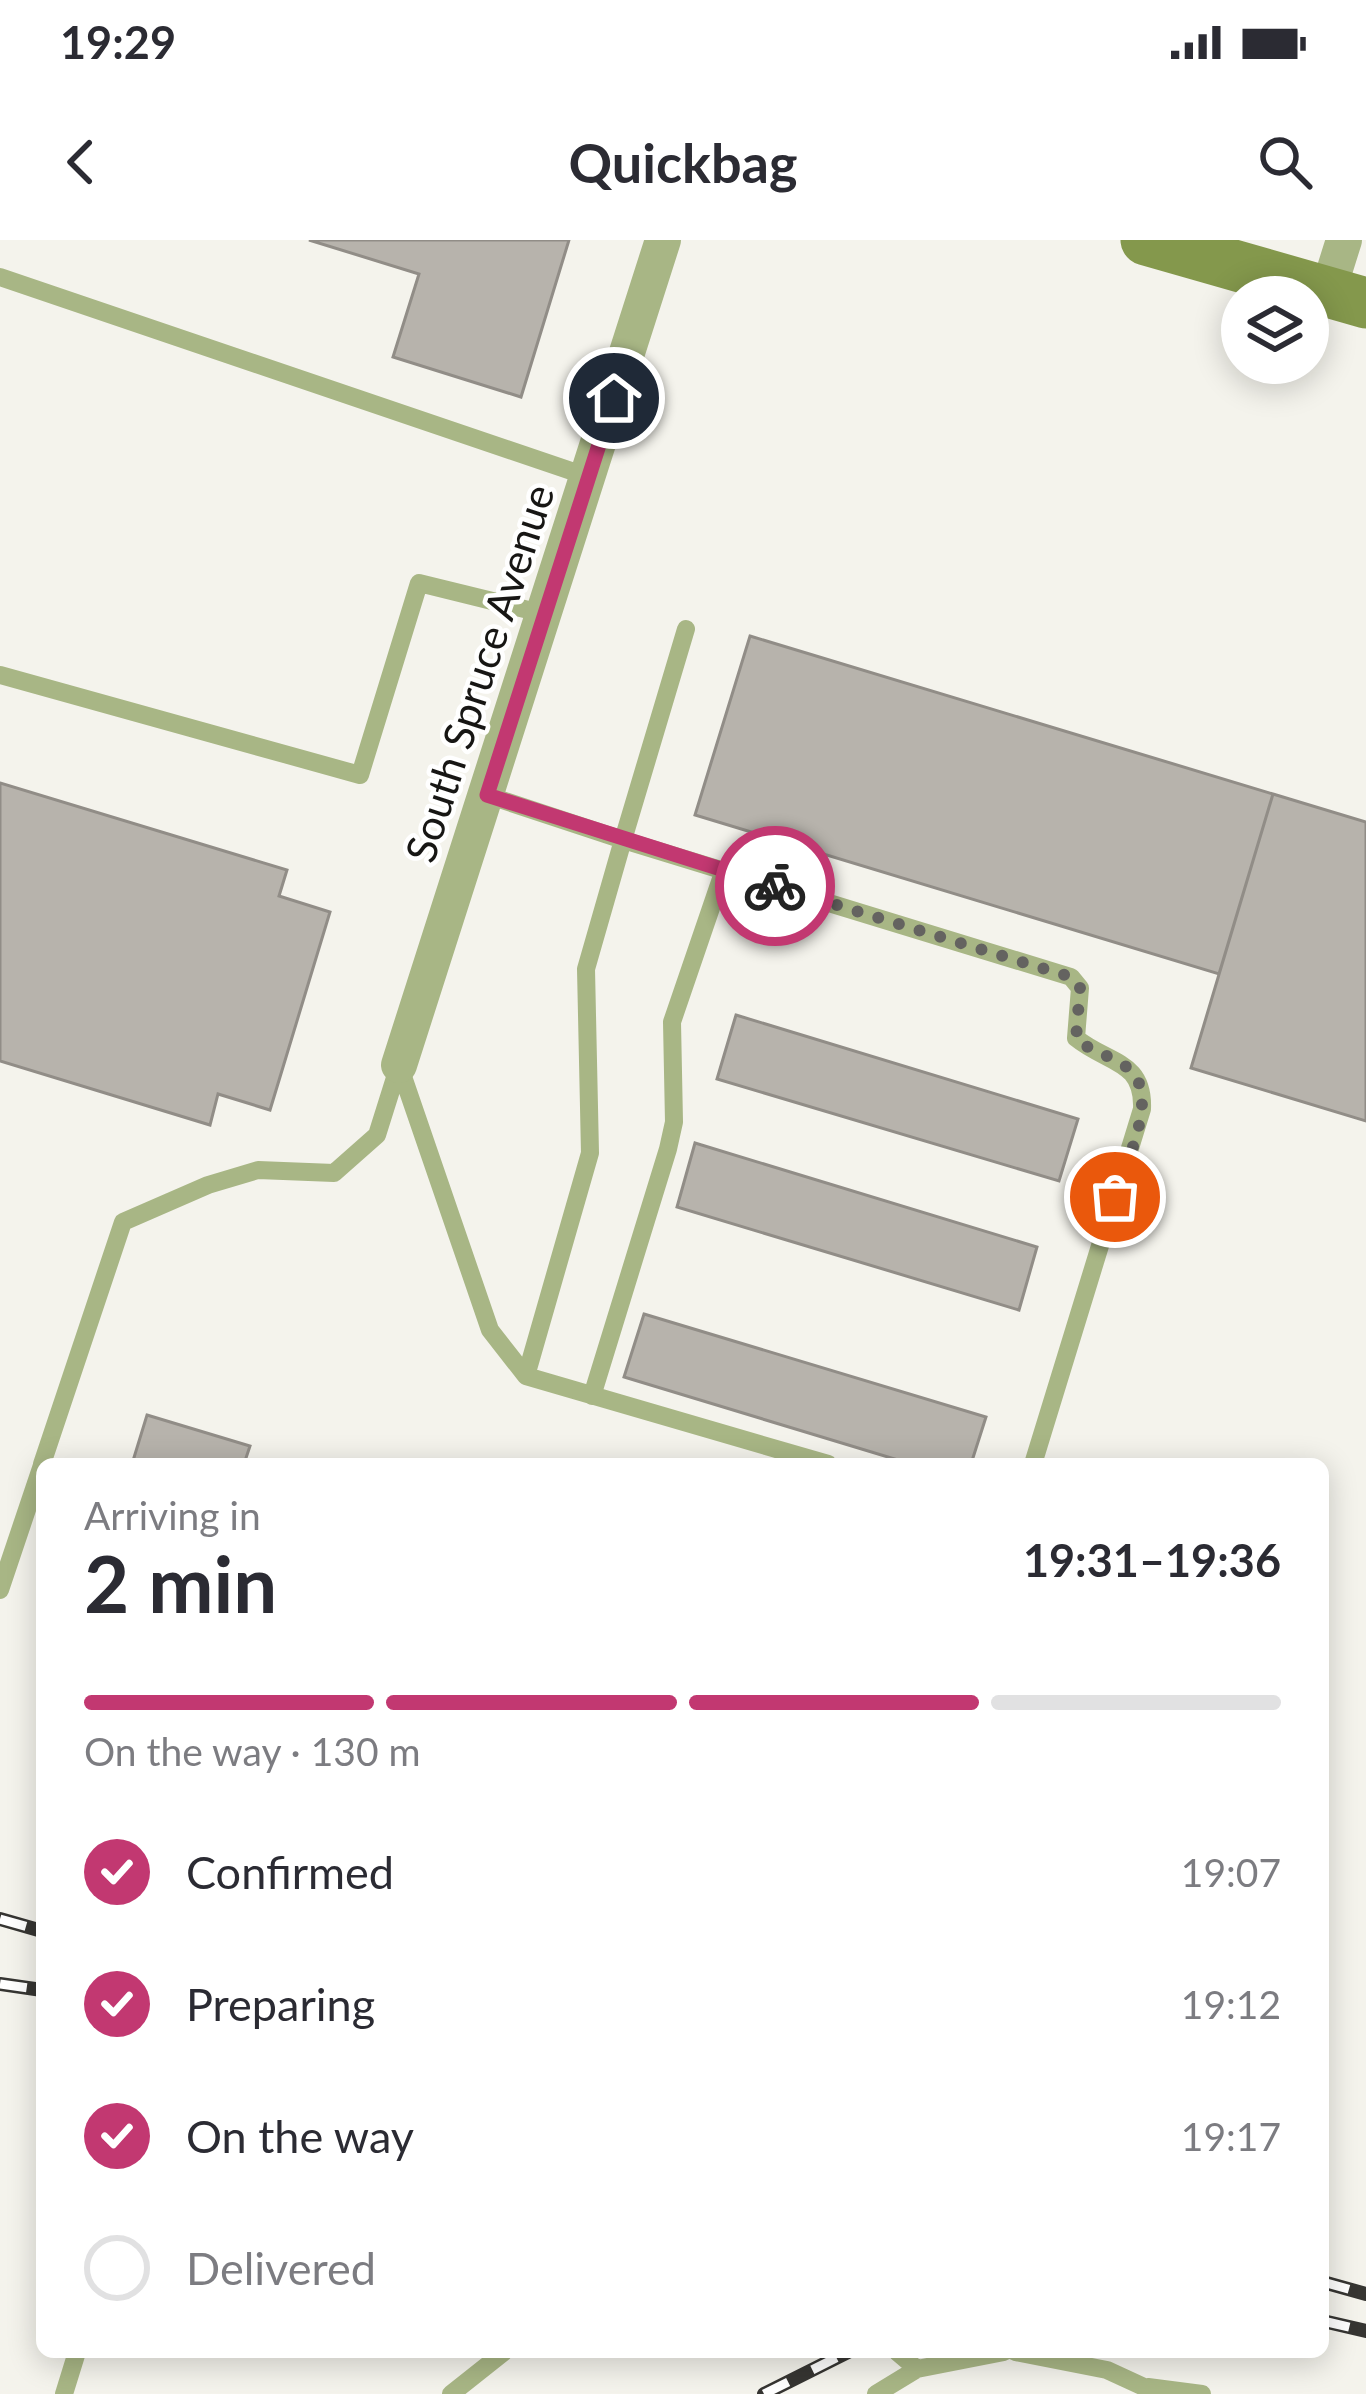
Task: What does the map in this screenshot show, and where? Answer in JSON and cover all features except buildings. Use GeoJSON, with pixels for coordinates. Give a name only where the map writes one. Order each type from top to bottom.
{"type":"FeatureCollection","features":[{"type":"Feature","properties":{"kind":"main road"},"geometry":{"type":"LineString","coordinates":[[1146,240],[1347,297]]}},
{"type":"Feature","properties":{"kind":"street","name":"South Spruce Avenue"},"geometry":{"type":"LineString","coordinates":[[399,1065],[663,240]]}},
{"type":"Feature","properties":{"kind":"street"},"geometry":{"type":"LineString","coordinates":[[1344,240],[1347,297]]}},
{"type":"Feature","properties":{"kind":"lane"},"geometry":{"type":"LineString","coordinates":[[0,277],[589,477]]}},
{"type":"Feature","properties":{"kind":"lane"},"geometry":{"type":"LineString","coordinates":[[0,675],[360,775],[419,584],[545,614]]}},
{"type":"Feature","properties":{"kind":"lane"},"geometry":{"type":"LineString","coordinates":[[526,1376],[588,1166],[592,1126],[586,970],[686,629]]}},
{"type":"Feature","properties":{"kind":"lane"},"geometry":{"type":"LineString","coordinates":[[487,795],[1071,977],[1080,988],[1076,1039],[1095,1054],[1128,1067],[1143,1087],[1142,1108],[1036,1458]]}},
{"type":"Feature","properties":{"kind":"lane"},"geometry":{"type":"LineString","coordinates":[[592,1396],[668,1149],[674,1122],[672,1022],[724,870]]}},
{"type":"Feature","properties":{"kind":"lane"},"geometry":{"type":"LineString","coordinates":[[399,1065],[490,1330],[526,1376],[807,1458]]}},
{"type":"Feature","properties":{"kind":"lane"},"geometry":{"type":"LineString","coordinates":[[44,1458],[123,1222],[208,1185],[258,1170],[334,1173],[377,1135],[399,1065]]}},
{"type":"Feature","properties":{"kind":"lane"},"geometry":{"type":"LineString","coordinates":[[0,1590],[36,1482]]}},
{"type":"Feature","properties":{"kind":"lane"},"geometry":{"type":"LineString","coordinates":[[64,2394],[75,2358]]}},
{"type":"Feature","properties":{"kind":"lane"},"geometry":{"type":"LineString","coordinates":[[451,2394],[496,2358]]}},
{"type":"Feature","properties":{"kind":"lane"},"geometry":{"type":"LineString","coordinates":[[904,2358],[917,2369]]}},
{"type":"Feature","properties":{"kind":"lane"},"geometry":{"type":"LineString","coordinates":[[876,2394],[917,2369],[973,2358]]}},
{"type":"Feature","properties":{"kind":"lane"},"geometry":{"type":"LineString","coordinates":[[1044,2358],[1107,2371],[1154,2390],[1202,2394]]}},
{"type":"Feature","properties":{"kind":"railway"},"geometry":{"type":"LineString","coordinates":[[0,1919],[36,1929]]}},
{"type":"Feature","properties":{"kind":"railway"},"geometry":{"type":"LineString","coordinates":[[0,1984],[36,1989]]}},
{"type":"Feature","properties":{"kind":"railway"},"geometry":{"type":"LineString","coordinates":[[1329,2284],[1366,2294]]}},
{"type":"Feature","properties":{"kind":"railway"},"geometry":{"type":"LineString","coordinates":[[1329,2322],[1366,2331]]}},
{"type":"Feature","properties":{"kind":"railway"},"geometry":{"type":"LineString","coordinates":[[764,2394],[836,2358]]}},
{"type":"Feature","properties":{"kind":"way so far"},"geometry":{"type":"LineString","coordinates":[[775,886],[1071,977],[1080,988],[1076,1039],[1095,1054],[1128,1067],[1143,1087],[1142,1108],[1115,1197]]}},
{"type":"Feature","properties":{"kind":"route"},"geometry":{"type":"LineString","coordinates":[[614,398],[487,795],[775,886]]}}]}
